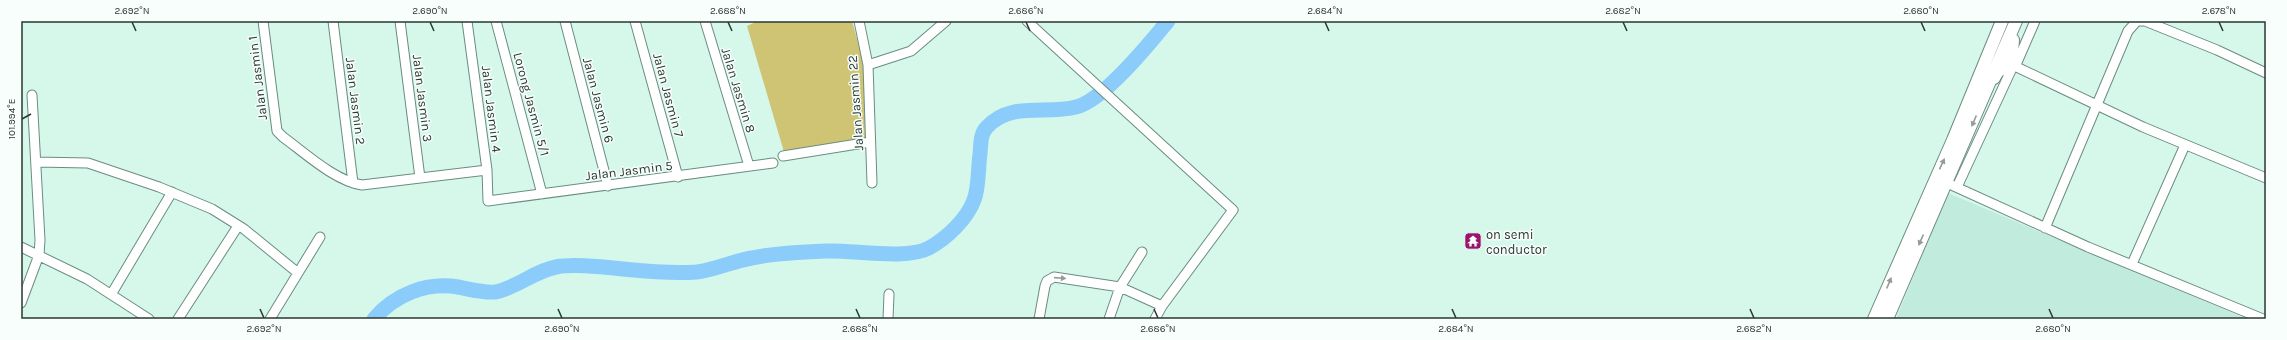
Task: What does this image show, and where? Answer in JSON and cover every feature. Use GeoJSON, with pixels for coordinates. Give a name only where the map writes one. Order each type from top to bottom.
{"type":"FeatureCollection","features":[{"type":"Feature","properties":{"kind":"street","name":"Jalan Jasmin 1"},"geometry":{"type":"LineString","coordinates":[[263,21],[277,131],[283,137],[340,178],[353,183]]}},
{"type":"Feature","properties":{"kind":"street","name":"Jalan Jasmin 2"},"geometry":{"type":"LineString","coordinates":[[333,21],[353,183]]}},
{"type":"Feature","properties":{"kind":"street","name":"Jalan Jasmin 3"},"geometry":{"type":"LineString","coordinates":[[400,21],[420,178]]}},
{"type":"Feature","properties":{"kind":"street","name":"Jalan Jasmin 4"},"geometry":{"type":"LineString","coordinates":[[467,21],[487,170],[488,201]]}},
{"type":"Feature","properties":{"kind":"street","name":"Lorong Jasmin 5/1"},"geometry":{"type":"LineString","coordinates":[[496,21],[542,194]]}},
{"type":"Feature","properties":{"kind":"street","name":"Jalan Jasmin 6"},"geometry":{"type":"LineString","coordinates":[[565,21],[608,186]]}},
{"type":"Feature","properties":{"kind":"street","name":"Jalan Jasmin 7"},"geometry":{"type":"LineString","coordinates":[[635,21],[678,177]]}},
{"type":"Feature","properties":{"kind":"street","name":"Jalan Jasmin 8"},"geometry":{"type":"LineString","coordinates":[[705,21],[749,166]]}},
{"type":"Feature","properties":{"kind":"street","name":"Jalan Jasmin 22"},"geometry":{"type":"LineString","coordinates":[[859,21],[868,65],[872,183]]}},
{"type":"Feature","properties":{"kind":"street"},"geometry":{"type":"LineString","coordinates":[[868,65],[911,51],[946,21]]}},
{"type":"Feature","properties":{"kind":"street"},"geometry":{"type":"LineString","coordinates":[[1027,21],[1233,210],[1162,306],[1155,319]]}},
{"type":"Feature","properties":{"kind":"street"},"geometry":{"type":"LineString","coordinates":[[1953,140],[2002,21]]}},
{"type":"Feature","properties":{"kind":"street"},"geometry":{"type":"LineString","coordinates":[[1999,59],[1996,51],[1996,43],[2005,21]]}},
{"type":"Feature","properties":{"kind":"street"},"geometry":{"type":"LineString","coordinates":[[1952,185],[1983,99],[1999,59],[2017,21]]}},
{"type":"Feature","properties":{"kind":"street"},"geometry":{"type":"LineString","coordinates":[[2013,66],[2010,51],[2017,21]]}},
{"type":"Feature","properties":{"kind":"street"},"geometry":{"type":"LineString","coordinates":[[1887,319],[1952,185],[2035,21]]}},
{"type":"Feature","properties":{"kind":"street"},"geometry":{"type":"LineString","coordinates":[[2045,228],[2128,31],[2137,22],[2144,21],[2216,50],[2266,73]]}},
{"type":"Feature","properties":{"kind":"street"},"geometry":{"type":"LineString","coordinates":[[1874,319],[1987,64],[1992,59],[1999,59],[2185,145],[2266,178]]}},
{"type":"Feature","properties":{"kind":"street"},"geometry":{"type":"LineString","coordinates":[[1983,99],[1998,71],[2013,66]]}},
{"type":"Feature","properties":{"kind":"street"},"geometry":{"type":"LineString","coordinates":[[21,303],[39,255],[32,95]]}},
{"type":"Feature","properties":{"kind":"street"},"geometry":{"type":"LineString","coordinates":[[783,156],[870,142]]}},
{"type":"Feature","properties":{"kind":"street"},"geometry":{"type":"LineString","coordinates":[[2132,264],[2185,145]]}},
{"type":"Feature","properties":{"kind":"street"},"geometry":{"type":"LineString","coordinates":[[36,162],[88,163],[172,192],[212,209],[238,226],[298,273]]}},
{"type":"Feature","properties":{"kind":"street","name":"Jalan Jasmin 5"},"geometry":{"type":"LineString","coordinates":[[488,201],[678,177],[773,163]]}},
{"type":"Feature","properties":{"kind":"street"},"geometry":{"type":"LineString","coordinates":[[353,183],[362,185],[487,170]]}},
{"type":"Feature","properties":{"kind":"street"},"geometry":{"type":"LineString","coordinates":[[1952,185],[2045,228],[2263,319]]}},
{"type":"Feature","properties":{"kind":"street"},"geometry":{"type":"LineString","coordinates":[[112,293],[172,192]]}},
{"type":"Feature","properties":{"kind":"street"},"geometry":{"type":"LineString","coordinates":[[178,319],[238,226]]}},
{"type":"Feature","properties":{"kind":"street"},"geometry":{"type":"LineString","coordinates":[[270,319],[320,237]]}},
{"type":"Feature","properties":{"kind":"street"},"geometry":{"type":"LineString","coordinates":[[21,247],[112,293],[138,316],[150,319]]}},
{"type":"Feature","properties":{"kind":"street"},"geometry":{"type":"LineString","coordinates":[[1109,319],[1120,287],[1142,252]]}},
{"type":"Feature","properties":{"kind":"street"},"geometry":{"type":"LineString","coordinates":[[1039,319],[1047,280],[1054,277],[1120,287],[1162,306]]}},
{"type":"Feature","properties":{"kind":"street"},"geometry":{"type":"LineString","coordinates":[[888,319],[889,294]]}},
{"type":"Feature","properties":{"kind":"shaded area"},"geometry":{"type":"Polygon","coordinates":[[[758,21],[852,21],[864,64],[867,139],[784,152],[747,26],[758,21]]]}},
{"type":"Feature","properties":{"kind":"shaded area"},"geometry":{"type":"Polygon","coordinates":[[[1948,193],[2247,319],[1896,319],[1948,193]]]}},
{"type":"Feature","properties":{"kind":"waterway"},"geometry":{"type":"LineString","coordinates":[[374,319],[382,310],[392,303],[423,288],[446,286],[495,292],[511,287],[540,272],[562,266],[574,265],[662,272],[697,272],[745,259],[798,252],[838,251],[880,254],[919,252],[929,248],[943,239],[956,227],[971,207],[977,189],[981,139],[987,127],[996,119],[1018,111],[1065,109],[1076,107],[1087,102],[1112,83],[1150,43],[1168,21]]}},
{"type":"Feature","properties":{"kind":"place","name":"on semi conductor"},"geometry":{"type":"Point","coordinates":[1473,241]}}]}
